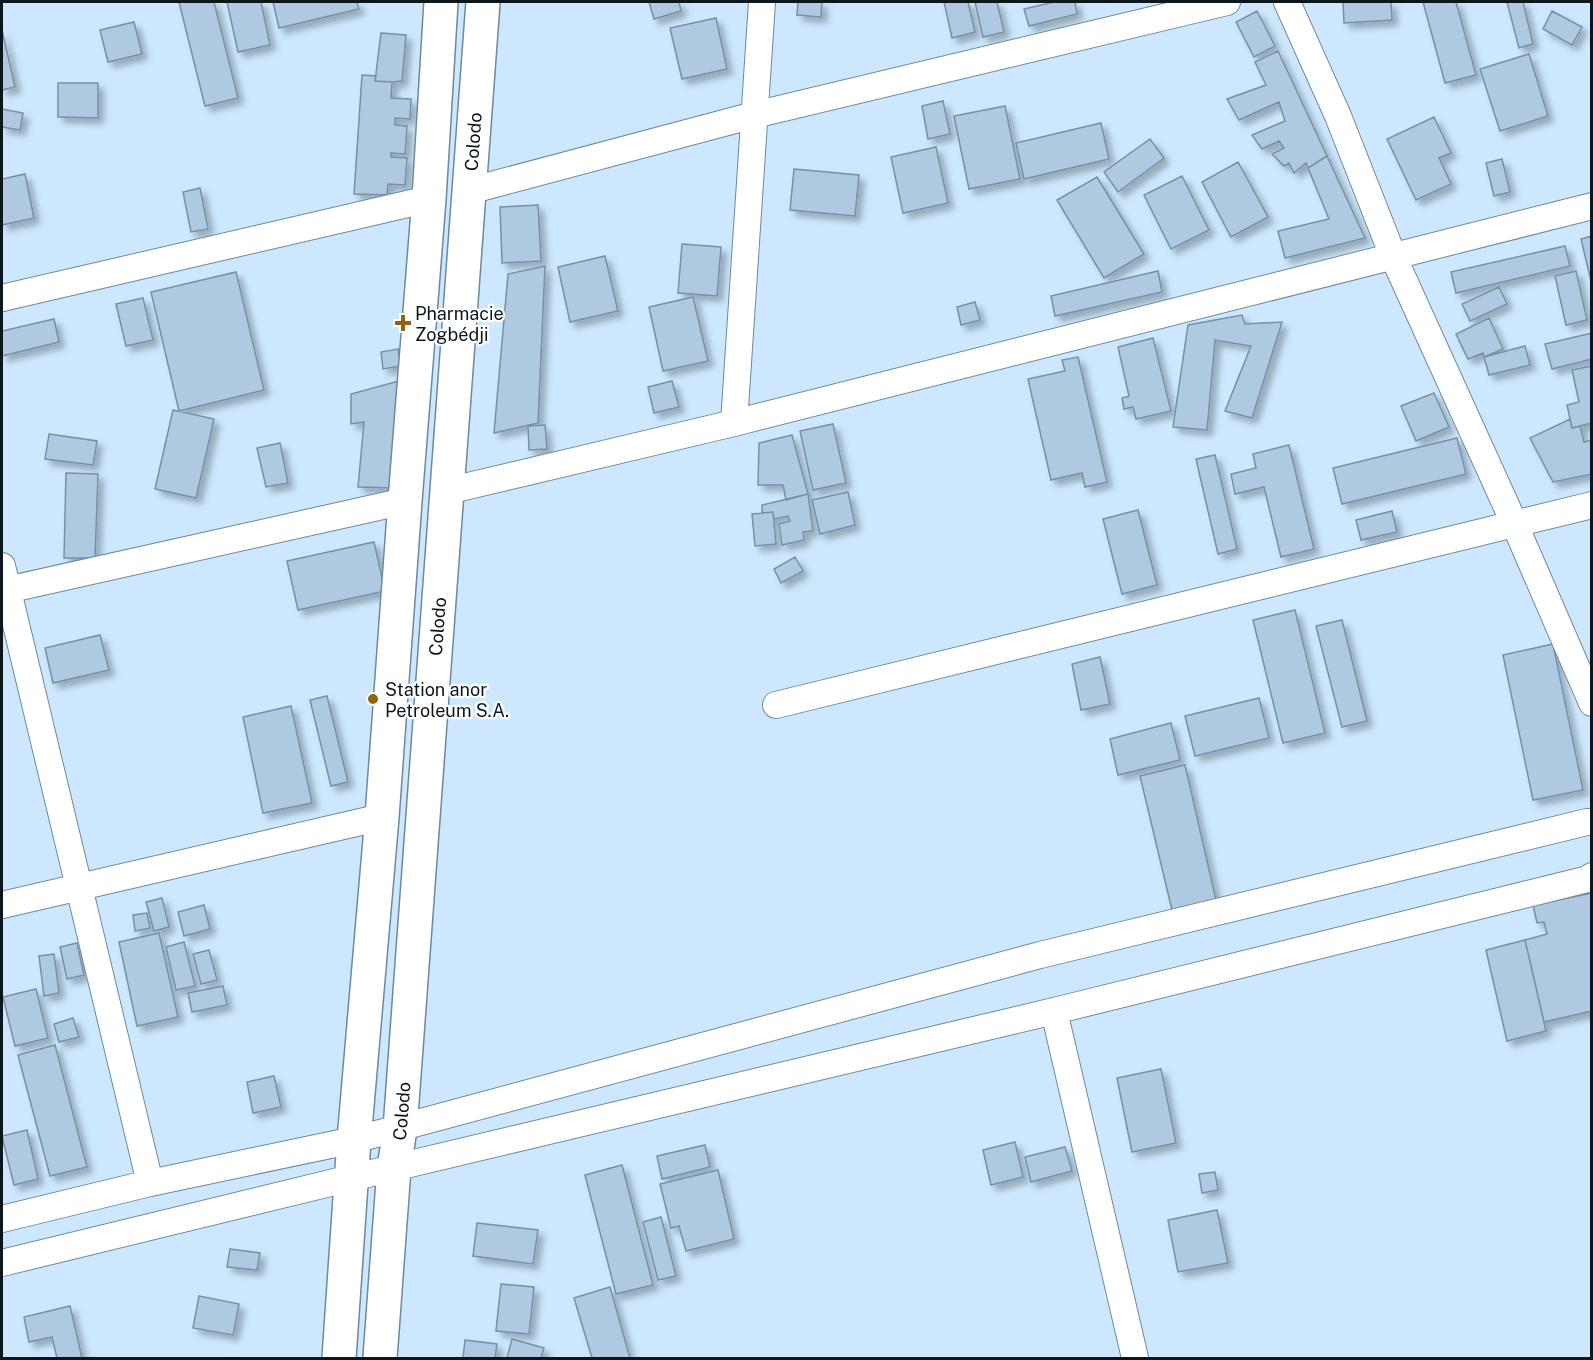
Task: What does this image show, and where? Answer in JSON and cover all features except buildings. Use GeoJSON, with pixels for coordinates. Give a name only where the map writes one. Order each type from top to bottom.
{"type":"FeatureCollection","features":[{"type":"Feature","properties":{"kind":"main road"},"geometry":{"type":"LineString","coordinates":[[339,1359],[351,1178],[382,817],[429,199],[441,2]]}},
{"type":"Feature","properties":{"kind":"main road","name":"Colodo"},"geometry":{"type":"LineString","coordinates":[[381,1359],[483,2]]}},
{"type":"Feature","properties":{"kind":"street"},"geometry":{"type":"LineString","coordinates":[[734,423],[762,2]]}},
{"type":"Feature","properties":{"kind":"street"},"geometry":{"type":"LineString","coordinates":[[469,190],[754,115],[1227,2]]}},
{"type":"Feature","properties":{"kind":"street"},"geometry":{"type":"LineString","coordinates":[[1287,2],[1338,116],[1393,256],[1515,525],[1592,703]]}},
{"type":"Feature","properties":{"kind":"street"},"geometry":{"type":"LineString","coordinates":[[2,298],[429,199]]}},
{"type":"Feature","properties":{"kind":"street"},"geometry":{"type":"LineString","coordinates":[[447,491],[734,423],[1592,206]]}},
{"type":"Feature","properties":{"kind":"street"},"geometry":{"type":"LineString","coordinates":[[150,1183],[3,582],[405,501]]}},
{"type":"Feature","properties":{"kind":"street"},"geometry":{"type":"LineString","coordinates":[[776,705],[1592,505]]}},
{"type":"Feature","properties":{"kind":"street"},"geometry":{"type":"LineString","coordinates":[[2,905],[382,817]]}},
{"type":"Feature","properties":{"kind":"street"},"geometry":{"type":"LineString","coordinates":[[2,1219],[150,1183],[400,1129],[1040,955],[1592,822]]}},
{"type":"Feature","properties":{"kind":"street"},"geometry":{"type":"LineString","coordinates":[[2,1263],[1054,1011],[1588,879],[1592,876]]}},
{"type":"Feature","properties":{"kind":"street"},"geometry":{"type":"LineString","coordinates":[[1054,1011],[1135,1359]]}},
{"type":"Feature","properties":{"kind":"place","name":"Pharmacie Zogbédji"},"geometry":{"type":"Point","coordinates":[403,323]}},
{"type":"Feature","properties":{"kind":"place","name":"Station anor Petroleum S.A."},"geometry":{"type":"Point","coordinates":[373,699]}}]}
